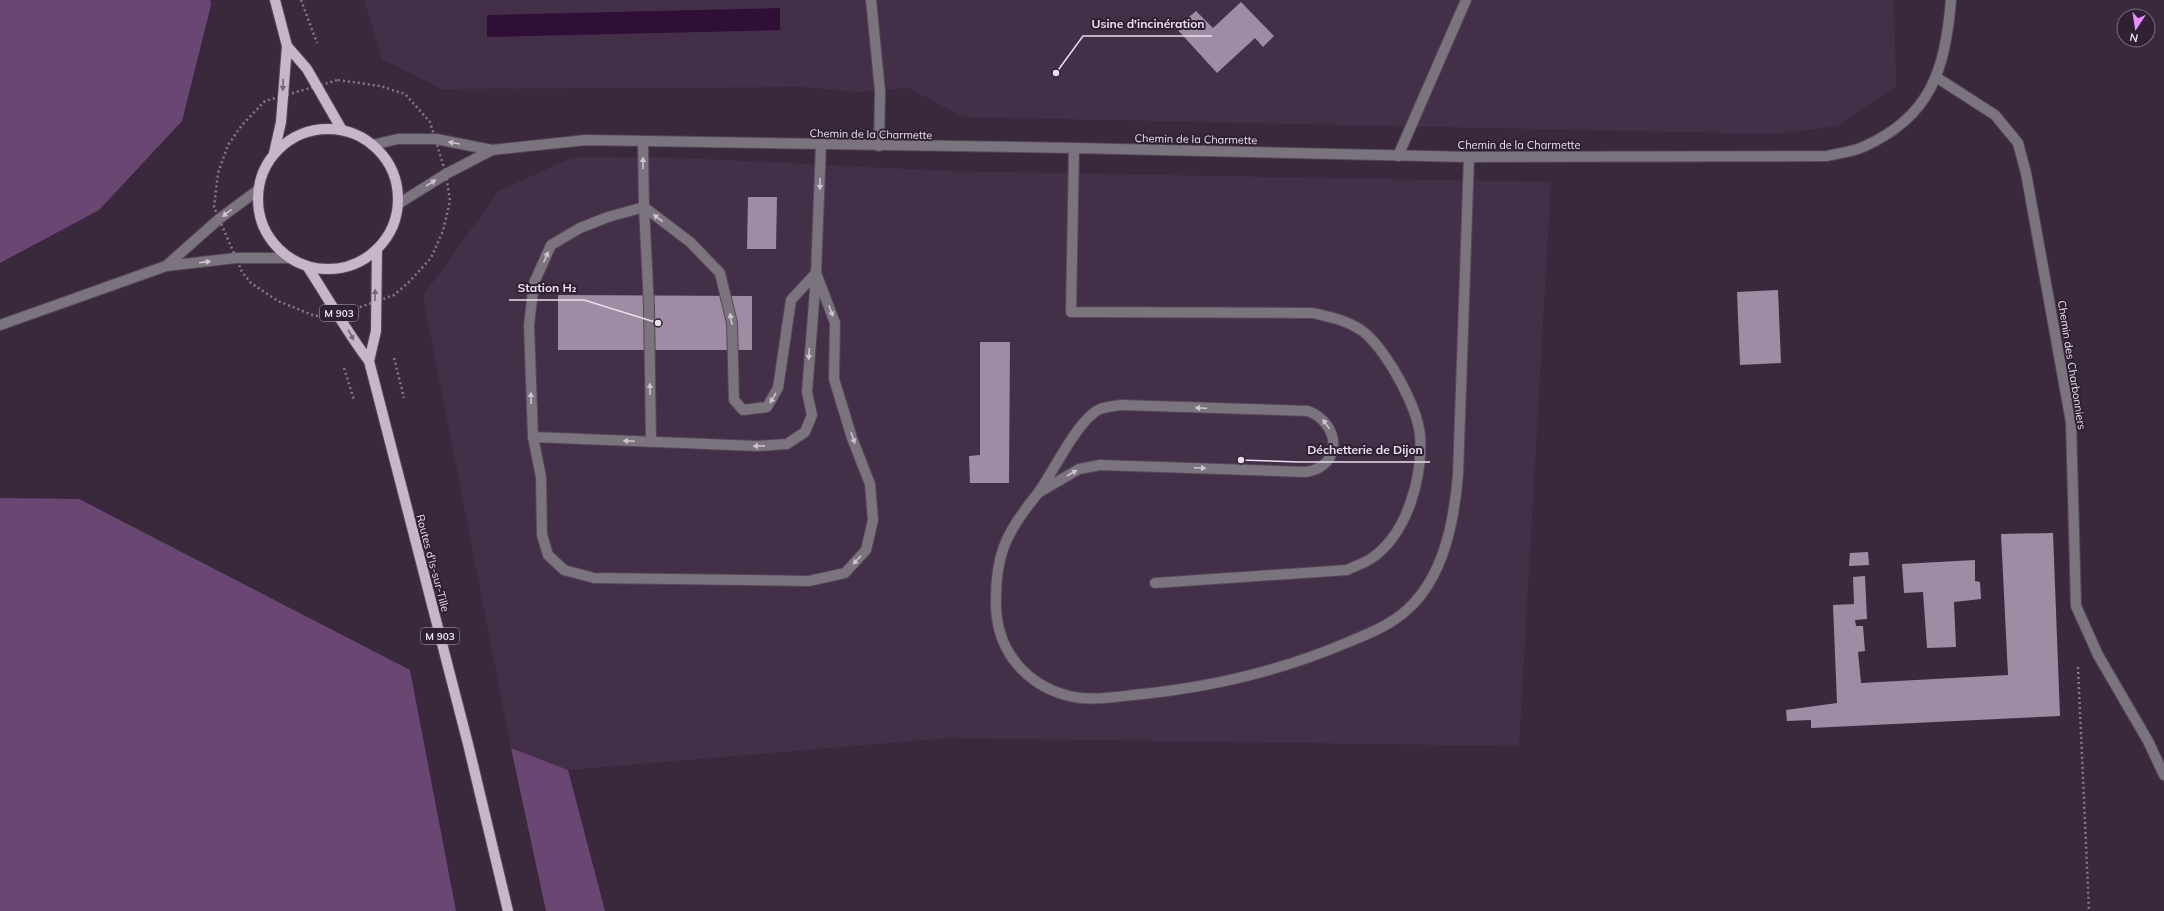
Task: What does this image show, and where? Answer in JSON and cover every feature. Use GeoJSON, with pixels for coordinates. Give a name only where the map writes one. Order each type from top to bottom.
{"type":"FeatureCollection","features":[{"type":"Feature","properties":{"kind":"main road"},"geometry":{"type":"LineString","coordinates":[[274,153],[281,122],[287,46],[275,0]]}},
{"type":"Feature","properties":{"kind":"main road"},"geometry":{"type":"LineString","coordinates":[[287,46],[307,69],[342,130]]}},
{"type":"Feature","properties":{"kind":"main road"},"geometry":{"type":"LineString","coordinates":[[325,128],[342,130],[358,135],[372,144],[390,167],[395,179],[398,204],[395,221],[388,236],[377,250],[363,260],[348,266],[326,269],[307,266],[290,258],[275,245],[264,230],[258,210],[258,190],[263,170],[274,153],[295,137],[308,131],[325,128]]}},
{"type":"Feature","properties":{"kind":"main road","name":"Routes d'Is-sur-Tille"},"geometry":{"type":"LineString","coordinates":[[369,361],[376,331],[375,302],[377,250]]}},
{"type":"Feature","properties":{"kind":"main road","name":"Routes d'Is-sur-Tille"},"geometry":{"type":"LineString","coordinates":[[307,266],[339,314],[354,342],[369,361],[468,744],[508,911]]}},
{"type":"Feature","properties":{"kind":"street"},"geometry":{"type":"LineString","coordinates":[[871,0],[880,90],[879,146]]}},
{"type":"Feature","properties":{"kind":"street"},"geometry":{"type":"LineString","coordinates":[[1398,156],[1466,0]]}},
{"type":"Feature","properties":{"kind":"street","name":"Chemin de la Charmette"},"geometry":{"type":"LineString","coordinates":[[372,144],[398,139],[436,139],[492,150],[586,140],[1074,148],[1469,157],[1827,156],[1861,148],[1894,131],[1919,109],[1936,77],[1948,32],[1951,0]]}},
{"type":"Feature","properties":{"kind":"street","name":"Chemin des Charbonniers"},"geometry":{"type":"LineString","coordinates":[[1936,77],[1995,115],[2018,143],[2026,173],[2071,422],[2076,606],[2098,655],[2148,741],[2164,774]]}},
{"type":"Feature","properties":{"kind":"street"},"geometry":{"type":"LineString","coordinates":[[643,142],[644,207],[649,307],[651,442]]}},
{"type":"Feature","properties":{"kind":"street"},"geometry":{"type":"LineString","coordinates":[[533,437],[757,446],[787,444],[805,432],[812,415],[807,392],[816,274],[821,145]]}},
{"type":"Feature","properties":{"kind":"street"},"geometry":{"type":"LineString","coordinates":[[1074,148],[1071,312],[1312,313],[1338,318],[1362,331],[1383,353],[1399,378],[1411,406],[1420,434],[1415,491],[1404,518],[1389,542],[1372,558],[1347,570],[1155,583]]}},
{"type":"Feature","properties":{"kind":"street","name":"Chemin de la Charmette"},"geometry":{"type":"LineString","coordinates":[[398,204],[446,174],[492,150]]}},
{"type":"Feature","properties":{"kind":"street"},"geometry":{"type":"LineString","coordinates":[[1038,493],[1079,469],[1100,465],[1306,472],[1317,471],[1326,464],[1331,456],[1333,444],[1331,433],[1326,421],[1317,414],[1308,411],[1121,406],[1099,410],[1084,421],[1038,493],[1020,516],[1002,548],[997,566],[997,620],[1007,652],[1030,678],[1059,693],[1094,699],[1175,691],[1243,678],[1311,658],[1378,629],[1408,609],[1422,593],[1433,576],[1442,553],[1455,505],[1458,468],[1469,157]]}},
{"type":"Feature","properties":{"kind":"street"},"geometry":{"type":"LineString","coordinates":[[166,266],[219,219],[258,190]]}},
{"type":"Feature","properties":{"kind":"street"},"geometry":{"type":"LineString","coordinates":[[644,207],[690,242],[720,273],[732,323],[734,400],[743,410],[767,407],[778,388],[791,300],[816,274]]}},
{"type":"Feature","properties":{"kind":"street"},"geometry":{"type":"LineString","coordinates":[[644,207],[608,217],[580,228],[551,245],[534,283],[529,325],[533,437],[541,477],[542,535],[548,555],[564,570],[594,578],[809,581],[845,573],[866,550],[873,520],[870,484],[852,438],[834,379],[835,322],[816,274]]}},
{"type":"Feature","properties":{"kind":"street"},"geometry":{"type":"LineString","coordinates":[[0,325],[166,266],[236,258],[290,258]]}},
{"type":"Feature","properties":{"kind":"path"},"geometry":{"type":"LineString","coordinates":[[301,0],[318,47]]}},
{"type":"Feature","properties":{"kind":"path"},"geometry":{"type":"LineString","coordinates":[[334,74],[338,80]]}},
{"type":"Feature","properties":{"kind":"path"},"geometry":{"type":"LineString","coordinates":[[338,80],[380,86],[405,94],[430,122],[446,174],[450,201],[443,231],[432,258],[394,295],[339,314],[316,316],[278,301],[251,283],[236,258],[214,207],[218,173],[228,144],[242,125],[264,101],[338,80]]}},
{"type":"Feature","properties":{"kind":"path"},"geometry":{"type":"LineString","coordinates":[[264,101],[265,94]]}},
{"type":"Feature","properties":{"kind":"path"},"geometry":{"type":"LineString","coordinates":[[2078,666],[2089,911]]}},
{"type":"Feature","properties":{"kind":"shaded area"},"geometry":{"type":"Polygon","coordinates":[[[0,0],[210,0],[211,5],[182,121],[99,210],[0,263],[0,0]]]}},
{"type":"Feature","properties":{"kind":"shaded area"},"geometry":{"type":"Polygon","coordinates":[[[364,0],[1894,0],[1896,86],[1838,126],[1777,134],[963,117],[909,88],[859,92],[801,87],[441,89],[382,59],[364,0]]]}},
{"type":"Feature","properties":{"kind":"shaded area"},"geometry":{"type":"Polygon","coordinates":[[[780,8],[780,30],[487,37],[487,15],[780,8]]]}},
{"type":"Feature","properties":{"kind":"shaded area"},"geometry":{"type":"Polygon","coordinates":[[[573,157],[684,158],[946,171],[1551,182],[1519,746],[948,738],[568,770],[511,748],[423,296],[499,191],[573,157]]]}},
{"type":"Feature","properties":{"kind":"shaded area"},"geometry":{"type":"Polygon","coordinates":[[[0,498],[79,499],[410,670],[456,911],[0,911],[0,498]]]}},
{"type":"Feature","properties":{"kind":"shaded area"},"geometry":{"type":"Polygon","coordinates":[[[511,748],[568,770],[605,911],[546,911],[511,748]]]}},
{"type":"Feature","properties":{"kind":"building"},"geometry":{"type":"Polygon","coordinates":[[[1241,2],[1274,36],[1263,47],[1255,38],[1217,73],[1176,28],[1196,11],[1213,28],[1241,2]]]}},
{"type":"Feature","properties":{"kind":"building"},"geometry":{"type":"Polygon","coordinates":[[[748,197],[777,197],[776,249],[747,249],[748,197]]]}},
{"type":"Feature","properties":{"kind":"building"},"geometry":{"type":"Polygon","coordinates":[[[1778,290],[1781,363],[1740,365],[1737,292],[1778,290]]]}},
{"type":"Feature","properties":{"kind":"building"},"geometry":{"type":"Polygon","coordinates":[[[558,295],[752,296],[752,350],[558,350],[558,295]]]}},
{"type":"Feature","properties":{"kind":"building"},"geometry":{"type":"Polygon","coordinates":[[[980,342],[1010,342],[1009,483],[970,483],[969,456],[980,455],[980,342]]]}},
{"type":"Feature","properties":{"kind":"building"},"geometry":{"type":"Polygon","coordinates":[[[2053,533],[2060,716],[1811,728],[1811,720],[1787,721],[1786,710],[1837,703],[1833,605],[1854,604],[1853,577],[1865,576],[1867,619],[1855,620],[1856,626],[1863,626],[1865,651],[1858,652],[1861,683],[2008,675],[2001,534],[2053,533]]]}},
{"type":"Feature","properties":{"kind":"building"},"geometry":{"type":"Polygon","coordinates":[[[1868,552],[1869,565],[1849,566],[1850,553],[1868,552]]]}},
{"type":"Feature","properties":{"kind":"building"},"geometry":{"type":"Polygon","coordinates":[[[1975,560],[1975,581],[1980,582],[1981,599],[1954,602],[1956,647],[1927,648],[1923,592],[1904,593],[1902,564],[1975,560]]]}},
{"type":"Feature","properties":{"kind":"place","name":"Usine d'incinération"},"geometry":{"type":"Point","coordinates":[1056,73]}},
{"type":"Feature","properties":{"kind":"place","name":"Station H₂"},"geometry":{"type":"Point","coordinates":[658,323]}},
{"type":"Feature","properties":{"kind":"place","name":"Déchetterie de Dijon"},"geometry":{"type":"Point","coordinates":[1241,460]}}]}
